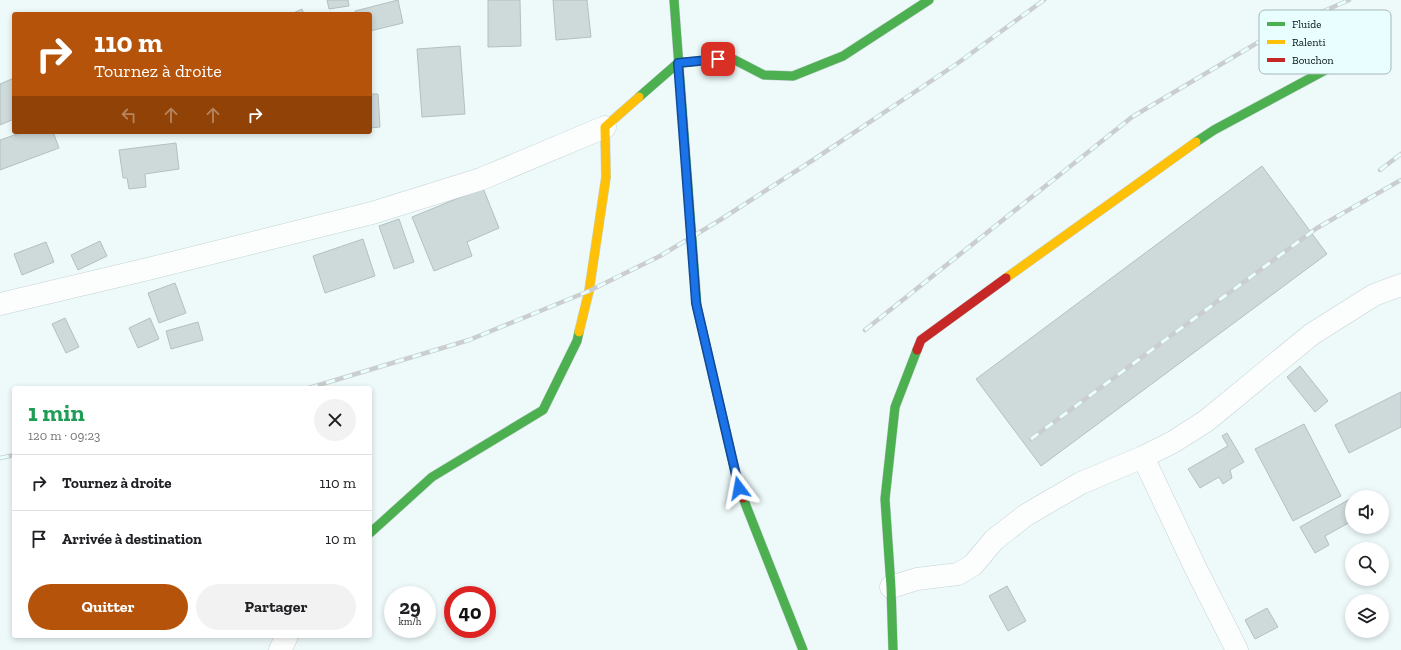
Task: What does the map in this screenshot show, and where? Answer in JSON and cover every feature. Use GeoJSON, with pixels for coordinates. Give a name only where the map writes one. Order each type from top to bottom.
{"type":"FeatureCollection","features":[{"type":"Feature","properties":{"kind":"street"},"geometry":{"type":"LineString","coordinates":[[674,0],[696,303],[739,488],[803,650]]}},
{"type":"Feature","properties":{"kind":"street"},"geometry":{"type":"LineString","coordinates":[[0,304],[372,213],[481,179],[605,127],[678,63],[731,58],[764,75],[793,76],[843,56],[929,0]]}},
{"type":"Feature","properties":{"kind":"street"},"geometry":{"type":"LineString","coordinates":[[893,650],[891,587],[885,499],[895,407],[921,340],[1214,130],[1317,74]]}},
{"type":"Feature","properties":{"kind":"street"},"geometry":{"type":"LineString","coordinates":[[372,532],[432,477],[543,410],[577,341],[590,291],[606,177],[605,127]]}},
{"type":"Feature","properties":{"kind":"street"},"geometry":{"type":"LineString","coordinates":[[891,587],[917,579],[958,574],[974,565],[994,540],[1026,515],[1081,483],[1144,458],[1173,442],[1206,421],[1312,334],[1374,295],[1401,285]]}},
{"type":"Feature","properties":{"kind":"street"},"geometry":{"type":"LineString","coordinates":[[1144,458],[1237,650]]}},
{"type":"Feature","properties":{"kind":"street"},"geometry":{"type":"LineString","coordinates":[[280,650],[286,638]]}},
{"type":"Feature","properties":{"kind":"building"},"geometry":{"type":"Polygon","coordinates":[[[327,0],[348,0],[349,6],[329,9],[327,0]]]}},
{"type":"Feature","properties":{"kind":"building"},"geometry":{"type":"Polygon","coordinates":[[[398,0],[403,23],[372,31],[372,12],[355,11],[398,0]]]}},
{"type":"Feature","properties":{"kind":"building"},"geometry":{"type":"Polygon","coordinates":[[[488,0],[520,0],[521,46],[488,47],[488,0]]]}},
{"type":"Feature","properties":{"kind":"building"},"geometry":{"type":"Polygon","coordinates":[[[553,0],[587,0],[591,37],[556,40],[553,0]]]}},
{"type":"Feature","properties":{"kind":"building"},"geometry":{"type":"Polygon","coordinates":[[[302,9],[303,12],[295,12],[302,9]]]}},
{"type":"Feature","properties":{"kind":"building"},"geometry":{"type":"Polygon","coordinates":[[[460,46],[465,114],[422,117],[417,49],[460,46]]]}},
{"type":"Feature","properties":{"kind":"building"},"geometry":{"type":"Polygon","coordinates":[[[12,79],[12,120],[0,125],[0,84],[12,79]]]}},
{"type":"Feature","properties":{"kind":"building"},"geometry":{"type":"Polygon","coordinates":[[[372,94],[378,94],[380,127],[372,128],[372,94]]]}},
{"type":"Feature","properties":{"kind":"building"},"geometry":{"type":"Polygon","coordinates":[[[17,134],[54,134],[59,148],[0,170],[0,140],[17,134]]]}},
{"type":"Feature","properties":{"kind":"building"},"geometry":{"type":"Polygon","coordinates":[[[176,143],[179,169],[145,174],[146,187],[129,189],[127,178],[123,178],[119,150],[176,143]]]}},
{"type":"Feature","properties":{"kind":"building"},"geometry":{"type":"Polygon","coordinates":[[[1262,166],[1327,254],[1041,466],[976,379],[1262,166]]]}},
{"type":"Feature","properties":{"kind":"building"},"geometry":{"type":"Polygon","coordinates":[[[483,188],[499,228],[467,242],[472,256],[434,271],[412,217],[483,188]]]}},
{"type":"Feature","properties":{"kind":"building"},"geometry":{"type":"Polygon","coordinates":[[[399,219],[414,262],[394,269],[379,226],[399,219]]]}},
{"type":"Feature","properties":{"kind":"building"},"geometry":{"type":"Polygon","coordinates":[[[363,239],[375,276],[325,293],[313,256],[363,239]]]}},
{"type":"Feature","properties":{"kind":"building"},"geometry":{"type":"Polygon","coordinates":[[[100,241],[107,256],[78,270],[71,255],[100,241]]]}},
{"type":"Feature","properties":{"kind":"building"},"geometry":{"type":"Polygon","coordinates":[[[46,242],[54,262],[22,275],[14,254],[46,242]]]}},
{"type":"Feature","properties":{"kind":"building"},"geometry":{"type":"Polygon","coordinates":[[[175,283],[186,313],[159,323],[148,293],[175,283]]]}},
{"type":"Feature","properties":{"kind":"building"},"geometry":{"type":"Polygon","coordinates":[[[65,318],[79,347],[66,353],[52,324],[65,318]]]}},
{"type":"Feature","properties":{"kind":"building"},"geometry":{"type":"Polygon","coordinates":[[[150,318],[159,339],[138,348],[129,328],[150,318]]]}},
{"type":"Feature","properties":{"kind":"building"},"geometry":{"type":"Polygon","coordinates":[[[198,322],[203,340],[171,349],[166,331],[198,322]]]}},
{"type":"Feature","properties":{"kind":"building"},"geometry":{"type":"Polygon","coordinates":[[[1300,366],[1328,401],[1315,412],[1287,377],[1300,366]]]}},
{"type":"Feature","properties":{"kind":"building"},"geometry":{"type":"Polygon","coordinates":[[[1401,392],[1401,427],[1349,453],[1335,425],[1401,392]]]}},
{"type":"Feature","properties":{"kind":"building"},"geometry":{"type":"Polygon","coordinates":[[[1304,424],[1341,496],[1293,521],[1255,449],[1304,424]]]}},
{"type":"Feature","properties":{"kind":"building"},"geometry":{"type":"Polygon","coordinates":[[[1227,433],[1244,462],[1230,470],[1232,478],[1223,484],[1219,477],[1200,488],[1188,469],[1228,446],[1222,436],[1227,433]]]}},
{"type":"Feature","properties":{"kind":"building"},"geometry":{"type":"Polygon","coordinates":[[[1345,502],[1345,525],[1325,536],[1329,545],[1315,553],[1300,527],[1345,502]]]}},
{"type":"Feature","properties":{"kind":"building"},"geometry":{"type":"Polygon","coordinates":[[[1007,586],[1026,621],[1008,631],[989,596],[1007,586]]]}},
{"type":"Feature","properties":{"kind":"building"},"geometry":{"type":"Polygon","coordinates":[[[1267,608],[1278,627],[1255,639],[1245,620],[1267,608]]]}},
{"type":"Feature","properties":{"kind":"railway"},"geometry":{"type":"LineString","coordinates":[[316,386],[469,340],[589,291],[660,256],[720,220],[813,160],[958,63],[1044,0]]}},
{"type":"Feature","properties":{"kind":"railway"},"geometry":{"type":"LineString","coordinates":[[1326,10],[1349,0]]}},
{"type":"Feature","properties":{"kind":"railway"},"geometry":{"type":"LineString","coordinates":[[865,330],[1132,117],[1259,42]]}},
{"type":"Feature","properties":{"kind":"railway"},"geometry":{"type":"LineString","coordinates":[[1380,170],[1401,154]]}},
{"type":"Feature","properties":{"kind":"railway"},"geometry":{"type":"LineString","coordinates":[[1031,439],[1317,228],[1401,180]]}},
{"type":"Feature","properties":{"kind":"railway"},"geometry":{"type":"LineString","coordinates":[[0,458],[12,455]]}},
{"type":"Feature","properties":{"kind":"traffic: fast"},"geometry":{"type":"LineString","coordinates":[[674,0],[697,307]]}},
{"type":"Feature","properties":{"kind":"traffic: fast"},"geometry":{"type":"LineString","coordinates":[[639,97],[678,63],[731,58],[764,75],[793,76],[843,56],[929,0]]}},
{"type":"Feature","properties":{"kind":"traffic: fast"},"geometry":{"type":"LineString","coordinates":[[1196,142],[1214,130],[1318,74]]}},
{"type":"Feature","properties":{"kind":"traffic: fast"},"geometry":{"type":"LineString","coordinates":[[372,531],[432,477],[543,410],[577,341],[579,332]]}},
{"type":"Feature","properties":{"kind":"traffic: fast"},"geometry":{"type":"LineString","coordinates":[[893,650],[891,587],[885,499],[895,407],[917,350]]}},
{"type":"Feature","properties":{"kind":"traffic: fast"},"geometry":{"type":"LineString","coordinates":[[743,498],[803,650]]}},
{"type":"Feature","properties":{"kind":"traffic: slow"},"geometry":{"type":"LineString","coordinates":[[579,332],[589,291],[606,177],[605,127],[639,97]]}},
{"type":"Feature","properties":{"kind":"traffic: slow"},"geometry":{"type":"LineString","coordinates":[[1006,278],[1196,142]]}},
{"type":"Feature","properties":{"kind":"traffic: jam"},"geometry":{"type":"LineString","coordinates":[[917,350],[921,340],[1006,278]]}},
{"type":"Feature","properties":{"kind":"traffic: jam"},"geometry":{"type":"LineString","coordinates":[[697,307],[739,488],[743,498]]}},
{"type":"Feature","properties":{"kind":"route"},"geometry":{"type":"LineString","coordinates":[[718,59],[678,63],[696,303],[739,488]]}}]}
